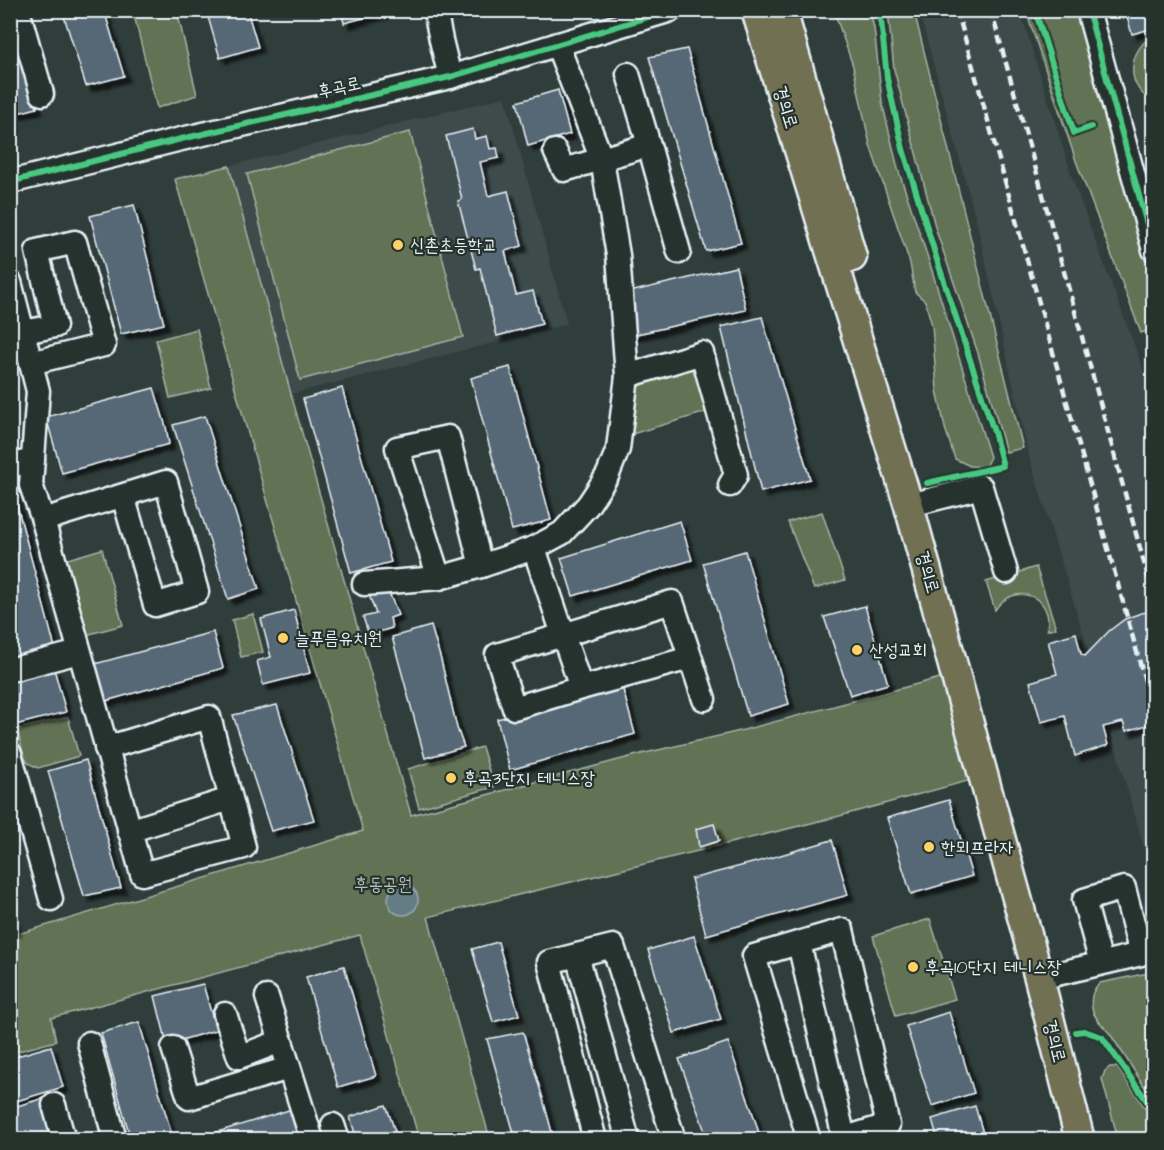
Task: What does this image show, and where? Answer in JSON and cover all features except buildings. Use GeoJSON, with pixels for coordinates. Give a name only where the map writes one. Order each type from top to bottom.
{"type":"FeatureCollection","features":[{"type":"Feature","properties":{"kind":"main road","name":"경의로"},"geometry":{"type":"LineString","coordinates":[[756,10],[909,506],[1039,978],[1080,1140]]}},
{"type":"Feature","properties":{"kind":"main road","name":"경의로"},"geometry":{"type":"LineString","coordinates":[[782,10],[922,502],[1090,1140]]}},
{"type":"Feature","properties":{"kind":"street"},"geometry":{"type":"LineString","coordinates":[[18,10],[42,94]]}},
{"type":"Feature","properties":{"kind":"street"},"geometry":{"type":"LineString","coordinates":[[435,10],[450,77]]}},
{"type":"Feature","properties":{"kind":"street","name":"후곡로"},"geometry":{"type":"LineString","coordinates":[[10,182],[177,140],[450,77],[671,10]]}},
{"type":"Feature","properties":{"kind":"street"},"geometry":{"type":"LineString","coordinates":[[1088,10],[1154,250]]}},
{"type":"Feature","properties":{"kind":"street"},"geometry":{"type":"LineString","coordinates":[[364,584],[439,578],[534,548],[562,533],[588,506],[608,474],[618,449],[627,376],[618,255],[602,160],[557,44]]}},
{"type":"Feature","properties":{"kind":"street"},"geometry":{"type":"LineString","coordinates":[[628,74],[679,252]]}},
{"type":"Feature","properties":{"kind":"street"},"geometry":{"type":"LineString","coordinates":[[555,151],[564,171],[649,145]]}},
{"type":"Feature","properties":{"kind":"street"},"geometry":{"type":"LineString","coordinates":[[23,332],[55,326],[37,251],[75,242],[104,345],[31,363]]}},
{"type":"Feature","properties":{"kind":"street"},"geometry":{"type":"LineString","coordinates":[[11,284],[38,390],[31,485],[43,520],[79,652],[129,831],[142,874],[244,847],[209,717],[106,748]]}},
{"type":"Feature","properties":{"kind":"street"},"geometry":{"type":"LineString","coordinates":[[627,376],[702,353],[736,475],[730,485]]}},
{"type":"Feature","properties":{"kind":"street"},"geometry":{"type":"LineString","coordinates":[[439,578],[397,448],[448,437],[481,566]]}},
{"type":"Feature","properties":{"kind":"street"},"geometry":{"type":"LineString","coordinates":[[10,466],[33,460]]}},
{"type":"Feature","properties":{"kind":"street"},"geometry":{"type":"LineString","coordinates":[[43,520],[166,482],[197,592],[155,605],[123,496]]}},
{"type":"Feature","properties":{"kind":"street"},"geometry":{"type":"LineString","coordinates":[[922,502],[981,487],[1006,572]]}},
{"type":"Feature","properties":{"kind":"street"},"geometry":{"type":"LineString","coordinates":[[534,548],[581,688]]}},
{"type":"Feature","properties":{"kind":"street"},"geometry":{"type":"LineString","coordinates":[[690,658],[513,708],[497,655],[672,602],[704,699]]}},
{"type":"Feature","properties":{"kind":"street"},"geometry":{"type":"LineString","coordinates":[[10,670],[79,652]]}},
{"type":"Feature","properties":{"kind":"street"},"geometry":{"type":"LineString","coordinates":[[10,754],[51,899]]}},
{"type":"Feature","properties":{"kind":"street"},"geometry":{"type":"LineString","coordinates":[[129,831],[230,799]]}},
{"type":"Feature","properties":{"kind":"street"},"geometry":{"type":"LineString","coordinates":[[798,943],[842,1139],[888,1125],[842,930],[798,943],[754,956],[809,1140]]}},
{"type":"Feature","properties":{"kind":"street"},"geometry":{"type":"LineString","coordinates":[[595,1140],[549,963],[613,946],[672,1139]]}},
{"type":"Feature","properties":{"kind":"street"},"geometry":{"type":"LineString","coordinates":[[577,955],[628,1140]]}},
{"type":"Feature","properties":{"kind":"street"},"geometry":{"type":"LineString","coordinates":[[1048,976],[1101,963]]}},
{"type":"Feature","properties":{"kind":"street"},"geometry":{"type":"LineString","coordinates":[[267,997],[312,1140]]}},
{"type":"Feature","properties":{"kind":"street"},"geometry":{"type":"LineString","coordinates":[[225,1014],[239,1057],[280,1041]]}},
{"type":"Feature","properties":{"kind":"street"},"geometry":{"type":"LineString","coordinates":[[89,1043],[115,1140]]}},
{"type":"Feature","properties":{"kind":"street"},"geometry":{"type":"LineString","coordinates":[[173,1048],[189,1098],[289,1068]]}},
{"type":"Feature","properties":{"kind":"street"},"geometry":{"type":"LineString","coordinates":[[54,1105],[64,1140]]}},
{"type":"Feature","properties":{"kind":"shaded area"},"geometry":{"type":"Polygon","coordinates":[[[919,11],[1020,11],[1076,189],[1141,363],[1153,405],[1153,879],[1083,633],[1030,460],[976,219],[919,11]]]}},
{"type":"Feature","properties":{"kind":"shaded area","name":"신촌초등학교"},"geometry":{"type":"Polygon","coordinates":[[[505,97],[567,324],[291,394],[229,166],[505,97]]]}},
{"type":"Feature","properties":{"kind":"green space"},"geometry":{"type":"Polygon","coordinates":[[[133,11],[177,11],[197,95],[157,108],[133,11]]]}},
{"type":"Feature","properties":{"kind":"green space"},"geometry":{"type":"Polygon","coordinates":[[[834,11],[871,11],[882,102],[898,169],[990,457],[985,467],[970,466],[955,459],[945,428],[937,390],[932,325],[925,301],[915,292],[910,263],[870,145],[853,66],[834,11]]]}},
{"type":"Feature","properties":{"kind":"green space"},"geometry":{"type":"Polygon","coordinates":[[[888,11],[914,11],[1023,448],[1006,452],[978,353],[936,230],[894,69],[888,11]]]}},
{"type":"Feature","properties":{"kind":"green space"},"geometry":{"type":"Polygon","coordinates":[[[1026,11],[1080,11],[1153,266],[1153,329],[1141,333],[1076,161],[1026,11]]]}},
{"type":"Feature","properties":{"kind":"green space"},"geometry":{"type":"Polygon","coordinates":[[[1153,35],[1153,102],[1138,87],[1133,69],[1138,51],[1153,35]]]}},
{"type":"Feature","properties":{"kind":"green space"},"geometry":{"type":"Polygon","coordinates":[[[410,132],[463,337],[300,380],[247,174],[410,132]]]}},
{"type":"Feature","properties":{"kind":"green space","name":"후동공원"},"geometry":{"type":"Polygon","coordinates":[[[229,166],[291,394],[411,815],[940,678],[971,780],[836,817],[428,917],[490,1139],[419,1139],[360,935],[51,1018],[56,1041],[11,1053],[11,936],[363,831],[175,179],[229,166]]]}},
{"type":"Feature","properties":{"kind":"green space"},"geometry":{"type":"Polygon","coordinates":[[[197,329],[211,388],[170,398],[156,340],[197,329]]]}},
{"type":"Feature","properties":{"kind":"green space"},"geometry":{"type":"Polygon","coordinates":[[[697,366],[710,411],[632,434],[633,383],[697,366]]]}},
{"type":"Feature","properties":{"kind":"green space"},"geometry":{"type":"Polygon","coordinates":[[[822,512],[845,580],[814,589],[788,522],[822,512]]]}},
{"type":"Feature","properties":{"kind":"green space"},"geometry":{"type":"Polygon","coordinates":[[[102,549],[123,625],[82,636],[61,561],[102,549]]]}},
{"type":"Feature","properties":{"kind":"green space"},"geometry":{"type":"Polygon","coordinates":[[[1036,567],[1056,628],[1047,630],[1048,618],[1045,609],[1032,596],[1022,594],[1013,596],[1003,601],[995,610],[986,582],[1036,567]]]}},
{"type":"Feature","properties":{"kind":"green space"},"geometry":{"type":"Polygon","coordinates":[[[253,614],[263,652],[241,657],[232,620],[253,614]]]}},
{"type":"Feature","properties":{"kind":"green space"},"geometry":{"type":"Polygon","coordinates":[[[68,717],[79,756],[38,768],[28,763],[24,757],[17,729],[68,717]]]}},
{"type":"Feature","properties":{"kind":"green space","name":"후곡3단지 테니스장"},"geometry":{"type":"Polygon","coordinates":[[[482,747],[494,787],[419,808],[408,769],[482,747]]]}},
{"type":"Feature","properties":{"kind":"green space","name":"후곡10단지 테니스장"},"geometry":{"type":"Polygon","coordinates":[[[930,919],[955,999],[896,1016],[873,936],[930,919]]]}},
{"type":"Feature","properties":{"kind":"green space"},"geometry":{"type":"Polygon","coordinates":[[[1154,972],[1153,1100],[1110,1034],[1095,1016],[1091,1001],[1100,983],[1154,972]]]}},
{"type":"Feature","properties":{"kind":"green space"},"geometry":{"type":"Polygon","coordinates":[[[1110,1067],[1117,1067],[1149,1115],[1153,1125],[1153,1139],[1118,1139],[1102,1079],[1105,1071],[1110,1067]]]}},
{"type":"Feature","properties":{"kind":"water"},"geometry":{"type":"Polygon","coordinates":[[[403,885],[414,889],[418,900],[414,911],[403,915],[392,911],[388,900],[392,889],[403,885]]]}},
{"type":"Feature","properties":{"kind":"railway"},"geometry":{"type":"LineString","coordinates":[[957,10],[1154,713]]}},
{"type":"Feature","properties":{"kind":"railway"},"geometry":{"type":"LineString","coordinates":[[991,10],[1154,599]]}},
{"type":"Feature","properties":{"kind":"cycle path"},"geometry":{"type":"LineString","coordinates":[[10,182],[177,140],[450,77],[671,10]]}},
{"type":"Feature","properties":{"kind":"cycle path"},"geometry":{"type":"LineString","coordinates":[[880,10],[887,78],[903,149],[1003,466],[927,483]]}},
{"type":"Feature","properties":{"kind":"cycle path"},"geometry":{"type":"LineString","coordinates":[[1035,10],[1074,133],[1091,127]]}},
{"type":"Feature","properties":{"kind":"cycle path"},"geometry":{"type":"LineString","coordinates":[[1088,10],[1154,250]]}},
{"type":"Feature","properties":{"kind":"cycle path"},"geometry":{"type":"LineString","coordinates":[[1076,1032],[1084,1031],[1102,1037],[1154,1111]]}},
{"type":"Feature","properties":{"kind":"place","name":"신촌초등학교"},"geometry":{"type":"Point","coordinates":[398,245]}},
{"type":"Feature","properties":{"kind":"place","name":"늘푸름유치원"},"geometry":{"type":"Point","coordinates":[283,638]}},
{"type":"Feature","properties":{"kind":"place","name":"산성교회"},"geometry":{"type":"Point","coordinates":[857,650]}},
{"type":"Feature","properties":{"kind":"place","name":"후곡3단지 테니스장"},"geometry":{"type":"Point","coordinates":[451,778]}},
{"type":"Feature","properties":{"kind":"place","name":"한뫼프라자"},"geometry":{"type":"Point","coordinates":[929,847]}},
{"type":"Feature","properties":{"kind":"place","name":"후곡10단지 테니스장"},"geometry":{"type":"Point","coordinates":[913,967]}}]}
